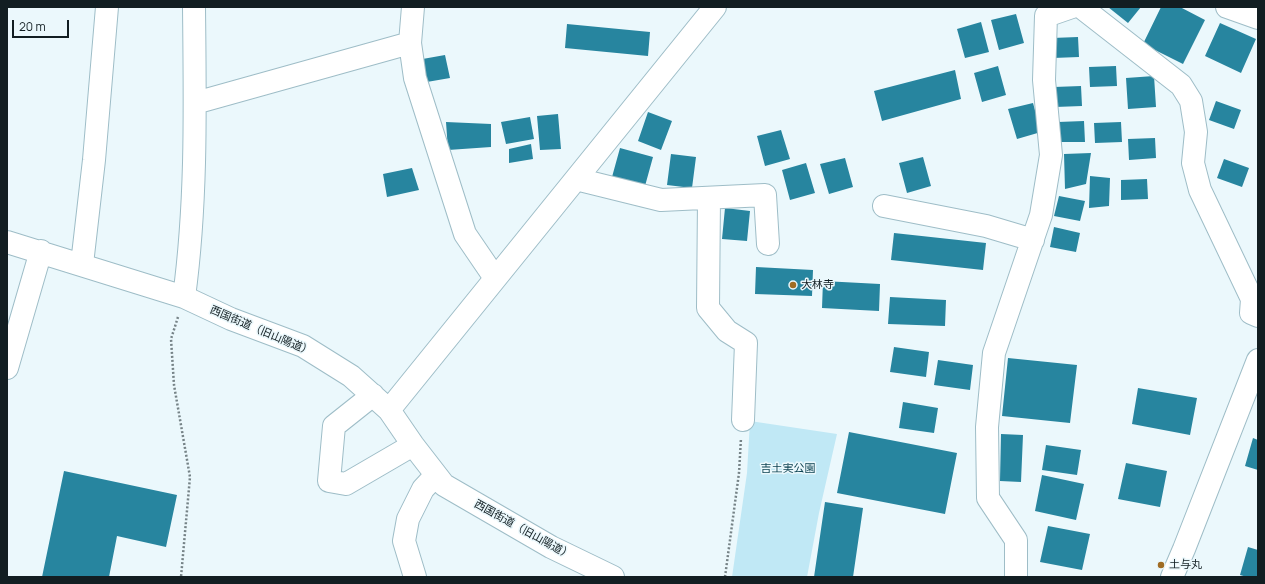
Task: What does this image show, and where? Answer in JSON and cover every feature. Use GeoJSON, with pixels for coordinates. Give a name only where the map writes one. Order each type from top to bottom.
{"type":"FeatureCollection","features":[{"type":"Feature","properties":{"kind":"street"},"geometry":{"type":"LineString","coordinates":[[82,264],[94,160],[107,7]]}},
{"type":"Feature","properties":{"kind":"street"},"geometry":{"type":"LineString","coordinates":[[184,297],[189,257],[195,145],[194,7]]}},
{"type":"Feature","properties":{"kind":"street"},"geometry":{"type":"LineString","coordinates":[[413,7],[410,43],[415,78],[466,234],[495,278]]}},
{"type":"Feature","properties":{"kind":"street"},"geometry":{"type":"LineString","coordinates":[[389,410],[715,7]]}},
{"type":"Feature","properties":{"kind":"street"},"geometry":{"type":"LineString","coordinates":[[1017,577],[1016,540],[988,498],[987,427],[994,353],[1041,215],[1051,155],[1044,80],[1046,16],[1072,7]]}},
{"type":"Feature","properties":{"kind":"street"},"geometry":{"type":"LineString","coordinates":[[1081,7],[1181,85],[1191,101],[1196,132],[1193,163],[1200,190],[1252,299],[1250,313],[1258,316]]}},
{"type":"Feature","properties":{"kind":"street"},"geometry":{"type":"LineString","coordinates":[[1227,7],[1258,18]]}},
{"type":"Feature","properties":{"kind":"street"},"geometry":{"type":"LineString","coordinates":[[195,103],[410,43]]}},
{"type":"Feature","properties":{"kind":"street"},"geometry":{"type":"LineString","coordinates":[[576,179],[661,200],[709,199],[765,195],[768,244]]}},
{"type":"Feature","properties":{"kind":"street"},"geometry":{"type":"LineString","coordinates":[[709,199],[708,308],[727,331],[746,343],[743,420]]}},
{"type":"Feature","properties":{"kind":"street"},"geometry":{"type":"LineString","coordinates":[[884,206],[986,226],[1033,240]]}},
{"type":"Feature","properties":{"kind":"street","name":"西国街道（旧山陽道）"},"geometry":{"type":"LineString","coordinates":[[7,242],[41,251],[184,297],[231,319],[303,346],[351,376],[389,410],[413,445],[444,485],[544,543],[613,577]]}},
{"type":"Feature","properties":{"kind":"street"},"geometry":{"type":"LineString","coordinates":[[7,368],[41,251]]}},
{"type":"Feature","properties":{"kind":"street"},"geometry":{"type":"LineString","coordinates":[[1172,577],[1258,360]]}},
{"type":"Feature","properties":{"kind":"street"},"geometry":{"type":"LineString","coordinates":[[373,396],[334,426],[329,482],[346,484],[413,445]]}},
{"type":"Feature","properties":{"kind":"street"},"geometry":{"type":"LineString","coordinates":[[415,577],[404,542],[408,519],[423,489],[436,475]]}},
{"type":"Feature","properties":{"kind":"path"},"geometry":{"type":"LineString","coordinates":[[181,577],[190,477],[174,385],[171,339],[184,297]]}},
{"type":"Feature","properties":{"kind":"path"},"geometry":{"type":"LineString","coordinates":[[725,577],[743,420]]}},
{"type":"Feature","properties":{"kind":"green space","name":"吉土実公園"},"geometry":{"type":"Polygon","coordinates":[[[750,421],[837,434],[819,513],[807,577],[732,577],[747,473],[750,421]]]}},
{"type":"Feature","properties":{"kind":"building"},"geometry":{"type":"Polygon","coordinates":[[[1108,7],[1141,7],[1128,23],[1108,7]]]}},
{"type":"Feature","properties":{"kind":"building"},"geometry":{"type":"Polygon","coordinates":[[[1161,7],[1180,7],[1205,20],[1183,64],[1143,44],[1161,7]]]}},
{"type":"Feature","properties":{"kind":"building"},"geometry":{"type":"Polygon","coordinates":[[[1016,14],[1024,43],[999,50],[991,20],[1016,14]]]}},
{"type":"Feature","properties":{"kind":"building"},"geometry":{"type":"Polygon","coordinates":[[[981,22],[989,52],[965,58],[957,29],[981,22]]]}},
{"type":"Feature","properties":{"kind":"building"},"geometry":{"type":"Polygon","coordinates":[[[1220,23],[1256,39],[1241,73],[1205,56],[1220,23]]]}},
{"type":"Feature","properties":{"kind":"building"},"geometry":{"type":"Polygon","coordinates":[[[567,24],[650,32],[648,56],[565,48],[567,24]]]}},
{"type":"Feature","properties":{"kind":"building"},"geometry":{"type":"Polygon","coordinates":[[[1078,37],[1079,57],[1053,58],[1052,38],[1078,37]]]}},
{"type":"Feature","properties":{"kind":"building"},"geometry":{"type":"Polygon","coordinates":[[[445,55],[450,78],[421,83],[417,60],[445,55]]]}},
{"type":"Feature","properties":{"kind":"building"},"geometry":{"type":"Polygon","coordinates":[[[998,66],[1006,95],[982,102],[974,73],[998,66]]]}},
{"type":"Feature","properties":{"kind":"building"},"geometry":{"type":"Polygon","coordinates":[[[1116,66],[1117,86],[1090,87],[1089,67],[1116,66]]]}},
{"type":"Feature","properties":{"kind":"building"},"geometry":{"type":"Polygon","coordinates":[[[955,70],[961,99],[882,121],[874,91],[955,70]]]}},
{"type":"Feature","properties":{"kind":"building"},"geometry":{"type":"Polygon","coordinates":[[[1154,76],[1156,107],[1128,109],[1126,78],[1154,76]]]}},
{"type":"Feature","properties":{"kind":"building"},"geometry":{"type":"Polygon","coordinates":[[[1081,86],[1082,106],[1055,107],[1054,87],[1081,86]]]}},
{"type":"Feature","properties":{"kind":"building"},"geometry":{"type":"Polygon","coordinates":[[[1216,101],[1241,110],[1234,129],[1209,120],[1216,101]]]}},
{"type":"Feature","properties":{"kind":"building"},"geometry":{"type":"Polygon","coordinates":[[[1033,103],[1041,132],[1017,139],[1008,109],[1033,103]]]}},
{"type":"Feature","properties":{"kind":"building"},"geometry":{"type":"Polygon","coordinates":[[[648,112],[672,121],[661,150],[638,141],[648,112]]]}},
{"type":"Feature","properties":{"kind":"building"},"geometry":{"type":"Polygon","coordinates":[[[558,114],[561,149],[540,150],[537,116],[558,114]]]}},
{"type":"Feature","properties":{"kind":"building"},"geometry":{"type":"Polygon","coordinates":[[[530,117],[534,139],[506,144],[501,122],[530,117]]]}},
{"type":"Feature","properties":{"kind":"building"},"geometry":{"type":"Polygon","coordinates":[[[1084,121],[1085,142],[1058,142],[1058,122],[1084,121]]]}},
{"type":"Feature","properties":{"kind":"building"},"geometry":{"type":"Polygon","coordinates":[[[446,122],[491,124],[491,147],[448,150],[446,122]]]}},
{"type":"Feature","properties":{"kind":"building"},"geometry":{"type":"Polygon","coordinates":[[[1121,122],[1122,142],[1095,143],[1094,123],[1121,122]]]}},
{"type":"Feature","properties":{"kind":"building"},"geometry":{"type":"Polygon","coordinates":[[[781,130],[790,159],[765,166],[757,136],[781,130]]]}},
{"type":"Feature","properties":{"kind":"building"},"geometry":{"type":"Polygon","coordinates":[[[1155,138],[1156,158],[1129,160],[1128,139],[1155,138]]]}},
{"type":"Feature","properties":{"kind":"building"},"geometry":{"type":"Polygon","coordinates":[[[531,144],[533,159],[509,163],[509,149],[531,144]]]}},
{"type":"Feature","properties":{"kind":"building"},"geometry":{"type":"Polygon","coordinates":[[[620,148],[653,157],[645,186],[612,177],[620,148]]]}},
{"type":"Feature","properties":{"kind":"building"},"geometry":{"type":"Polygon","coordinates":[[[1091,153],[1086,184],[1065,189],[1064,154],[1091,153]]]}},
{"type":"Feature","properties":{"kind":"building"},"geometry":{"type":"Polygon","coordinates":[[[671,154],[696,157],[692,188],[667,185],[671,154]]]}},
{"type":"Feature","properties":{"kind":"building"},"geometry":{"type":"Polygon","coordinates":[[[923,157],[931,186],[907,193],[899,163],[923,157]]]}},
{"type":"Feature","properties":{"kind":"building"},"geometry":{"type":"Polygon","coordinates":[[[845,158],[853,187],[829,194],[820,164],[845,158]]]}},
{"type":"Feature","properties":{"kind":"building"},"geometry":{"type":"Polygon","coordinates":[[[1224,159],[1249,168],[1242,187],[1217,178],[1224,159]]]}},
{"type":"Feature","properties":{"kind":"building"},"geometry":{"type":"Polygon","coordinates":[[[806,163],[815,193],[790,200],[782,170],[806,163]]]}},
{"type":"Feature","properties":{"kind":"building"},"geometry":{"type":"Polygon","coordinates":[[[412,168],[419,190],[387,197],[383,174],[412,168]]]}},
{"type":"Feature","properties":{"kind":"building"},"geometry":{"type":"Polygon","coordinates":[[[1090,176],[1110,178],[1109,206],[1089,208],[1090,176]]]}},
{"type":"Feature","properties":{"kind":"building"},"geometry":{"type":"Polygon","coordinates":[[[1147,179],[1148,199],[1121,200],[1121,180],[1147,179]]]}},
{"type":"Feature","properties":{"kind":"building"},"geometry":{"type":"Polygon","coordinates":[[[1059,196],[1085,201],[1080,221],[1054,216],[1059,196]]]}},
{"type":"Feature","properties":{"kind":"building"},"geometry":{"type":"Polygon","coordinates":[[[725,208],[750,211],[747,241],[722,239],[725,208]]]}},
{"type":"Feature","properties":{"kind":"building"},"geometry":{"type":"Polygon","coordinates":[[[1054,227],[1080,233],[1076,252],[1050,247],[1054,227]]]}},
{"type":"Feature","properties":{"kind":"building"},"geometry":{"type":"Polygon","coordinates":[[[894,233],[986,243],[983,270],[891,260],[894,233]]]}},
{"type":"Feature","properties":{"kind":"building"},"geometry":{"type":"Polygon","coordinates":[[[756,267],[813,270],[812,296],[755,294],[756,267]]]}},
{"type":"Feature","properties":{"kind":"building"},"geometry":{"type":"Polygon","coordinates":[[[823,281],[880,284],[879,311],[822,308],[823,281]]]}},
{"type":"Feature","properties":{"kind":"building"},"geometry":{"type":"Polygon","coordinates":[[[890,297],[946,300],[945,326],[888,324],[890,297]]]}},
{"type":"Feature","properties":{"kind":"building"},"geometry":{"type":"Polygon","coordinates":[[[894,347],[929,352],[926,377],[890,372],[894,347]]]}},
{"type":"Feature","properties":{"kind":"building"},"geometry":{"type":"Polygon","coordinates":[[[1008,358],[1077,365],[1070,423],[1002,416],[1008,358]]]}},
{"type":"Feature","properties":{"kind":"building"},"geometry":{"type":"Polygon","coordinates":[[[938,360],[973,365],[970,390],[934,385],[938,360]]]}},
{"type":"Feature","properties":{"kind":"building"},"geometry":{"type":"Polygon","coordinates":[[[1138,388],[1197,398],[1190,435],[1132,424],[1138,388]]]}},
{"type":"Feature","properties":{"kind":"building"},"geometry":{"type":"Polygon","coordinates":[[[903,402],[938,408],[934,433],[899,428],[903,402]]]}},
{"type":"Feature","properties":{"kind":"building"},"geometry":{"type":"Polygon","coordinates":[[[849,432],[957,453],[945,514],[837,493],[849,432]]]}},
{"type":"Feature","properties":{"kind":"building"},"geometry":{"type":"Polygon","coordinates":[[[1001,434],[1023,435],[1021,482],[1000,481],[1001,434]]]}},
{"type":"Feature","properties":{"kind":"building"},"geometry":{"type":"Polygon","coordinates":[[[1253,438],[1258,440],[1258,470],[1245,466],[1253,438]]]}},
{"type":"Feature","properties":{"kind":"building"},"geometry":{"type":"Polygon","coordinates":[[[1046,445],[1081,450],[1077,475],[1042,470],[1046,445]]]}},
{"type":"Feature","properties":{"kind":"building"},"geometry":{"type":"Polygon","coordinates":[[[1126,463],[1167,471],[1160,507],[1118,499],[1126,463]]]}},
{"type":"Feature","properties":{"kind":"building"},"geometry":{"type":"Polygon","coordinates":[[[64,471],[177,495],[166,547],[117,536],[109,577],[42,577],[64,471]]]}},
{"type":"Feature","properties":{"kind":"building"},"geometry":{"type":"Polygon","coordinates":[[[1042,475],[1084,484],[1076,520],[1035,511],[1042,475]]]}},
{"type":"Feature","properties":{"kind":"building"},"geometry":{"type":"Polygon","coordinates":[[[825,502],[863,508],[853,577],[814,577],[825,502]]]}},
{"type":"Feature","properties":{"kind":"building"},"geometry":{"type":"Polygon","coordinates":[[[1048,526],[1090,534],[1082,570],[1040,562],[1048,526]]]}},
{"type":"Feature","properties":{"kind":"building"},"geometry":{"type":"Polygon","coordinates":[[[1248,547],[1258,550],[1258,577],[1247,577],[1240,575],[1248,547]]]}},
{"type":"Feature","properties":{"kind":"place","name":"大林寺"},"geometry":{"type":"Point","coordinates":[793,285]}},
{"type":"Feature","properties":{"kind":"place","name":"土与丸"},"geometry":{"type":"Point","coordinates":[1161,565]}}]}
